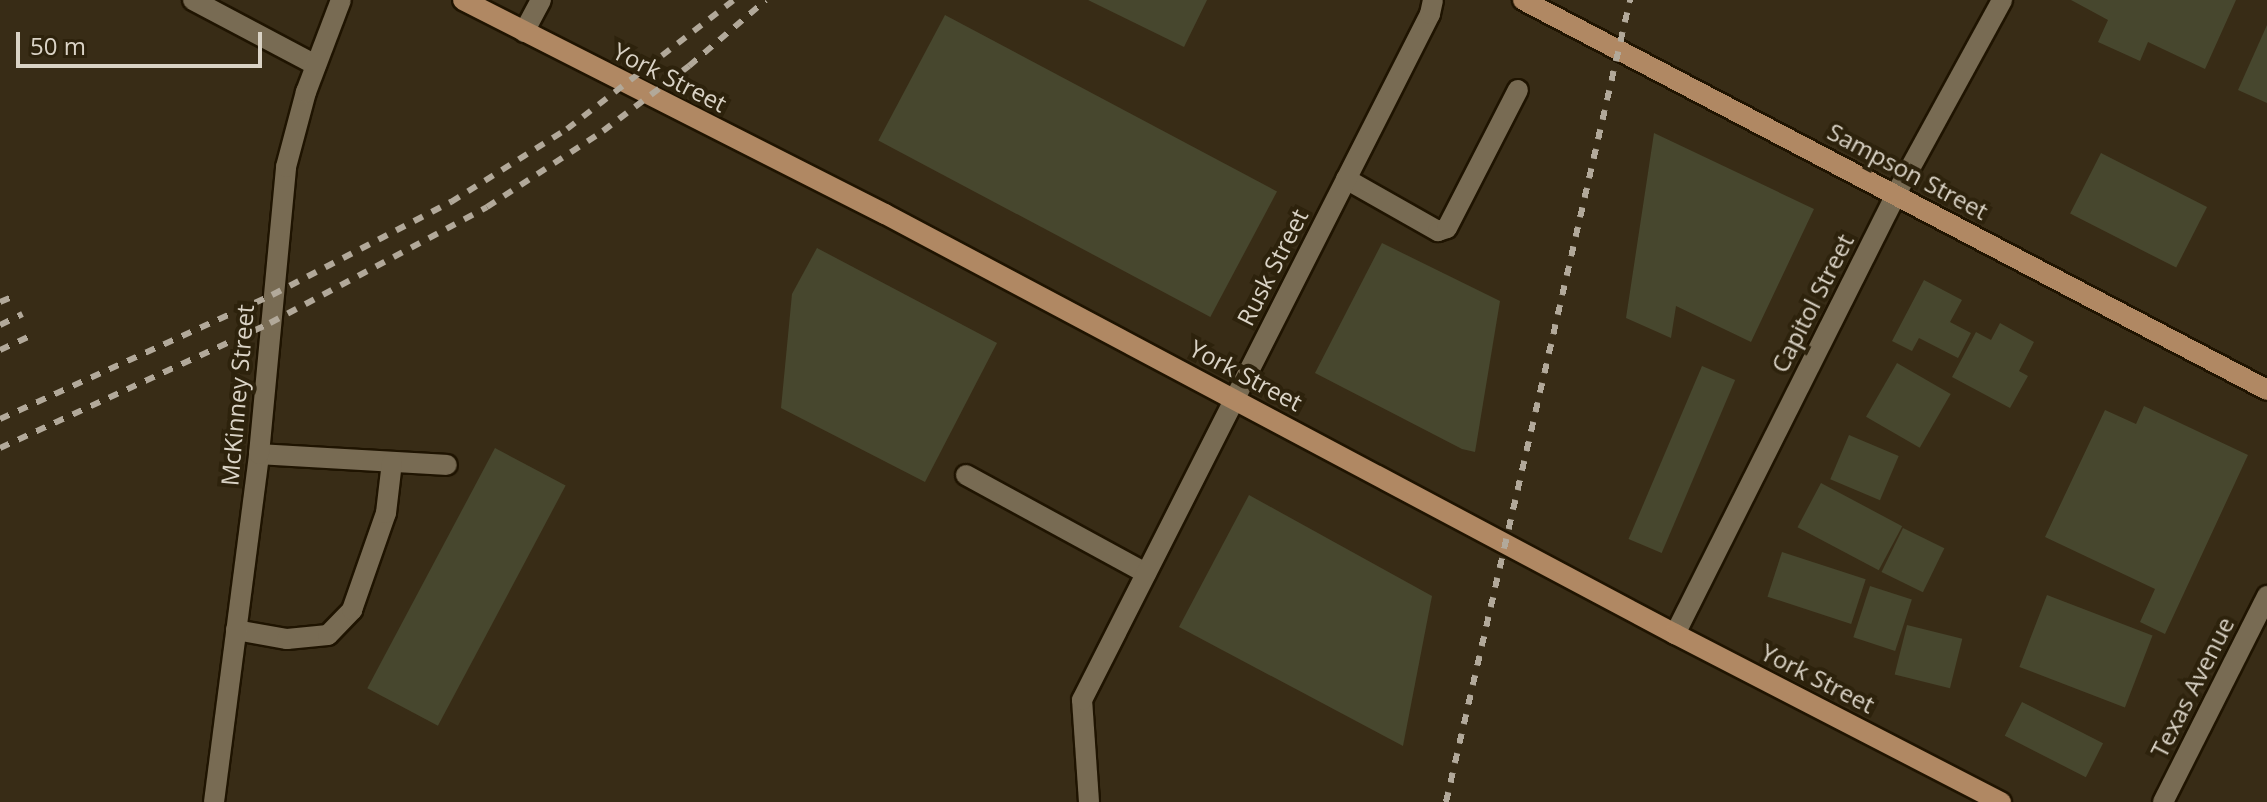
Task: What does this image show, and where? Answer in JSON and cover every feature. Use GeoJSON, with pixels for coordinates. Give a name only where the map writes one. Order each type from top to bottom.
{"type":"FeatureCollection","features":[{"type":"Feature","properties":{"kind":"main road","name":"York Street"},"geometry":{"type":"LineString","coordinates":[[463,0],[885,214],[1675,634],[2001,802]]}},
{"type":"Feature","properties":{"kind":"main road","name":"Sampson Street"},"geometry":{"type":"LineString","coordinates":[[1523,0],[2267,390]]}},
{"type":"Feature","properties":{"kind":"street"},"geometry":{"type":"LineString","coordinates":[[193,0],[316,65]]}},
{"type":"Feature","properties":{"kind":"street","name":"McKinney Street"},"geometry":{"type":"LineString","coordinates":[[214,802],[259,454],[286,167],[316,65],[341,0]]}},
{"type":"Feature","properties":{"kind":"street"},"geometry":{"type":"LineString","coordinates":[[524,32],[541,0]]}},
{"type":"Feature","properties":{"kind":"street","name":"Rusk Street"},"geometry":{"type":"LineString","coordinates":[[1089,802],[1082,700],[1430,14],[1433,0]]}},
{"type":"Feature","properties":{"kind":"street","name":"Capitol Street"},"geometry":{"type":"LineString","coordinates":[[1675,634],[1896,194],[2002,0]]}},
{"type":"Feature","properties":{"kind":"street"},"geometry":{"type":"LineString","coordinates":[[1346,179],[1438,231],[1447,228],[1518,90]]}},
{"type":"Feature","properties":{"kind":"street"},"geometry":{"type":"LineString","coordinates":[[259,454],[447,465]]}},
{"type":"Feature","properties":{"kind":"street"},"geometry":{"type":"LineString","coordinates":[[236,630],[287,639],[328,635],[352,610],[386,513],[392,462]]}},
{"type":"Feature","properties":{"kind":"street"},"geometry":{"type":"LineString","coordinates":[[966,475],[1146,573]]}},
{"type":"Feature","properties":{"kind":"street","name":"Texas Avenue"},"geometry":{"type":"LineString","coordinates":[[2163,802],[2267,596]]}},
{"type":"Feature","properties":{"kind":"building"},"geometry":{"type":"Polygon","coordinates":[[[1088,0],[1207,0],[1184,47],[1088,0]]]}},
{"type":"Feature","properties":{"kind":"building"},"geometry":{"type":"Polygon","coordinates":[[[2071,0],[2236,0],[2205,69],[2148,42],[2140,61],[2098,42],[2108,20],[2071,0]]]}},
{"type":"Feature","properties":{"kind":"building"},"geometry":{"type":"Polygon","coordinates":[[[945,15],[1277,192],[1210,317],[878,140],[945,15]]]}},
{"type":"Feature","properties":{"kind":"building"},"geometry":{"type":"Polygon","coordinates":[[[2267,25],[2267,103],[2238,90],[2267,25]]]}},
{"type":"Feature","properties":{"kind":"building"},"geometry":{"type":"Polygon","coordinates":[[[1654,133],[1814,209],[1751,342],[1676,306],[1671,338],[1626,318],[1654,133]]]}},
{"type":"Feature","properties":{"kind":"building"},"geometry":{"type":"Polygon","coordinates":[[[2101,153],[2207,207],[2176,268],[2070,214],[2101,153]]]}},
{"type":"Feature","properties":{"kind":"building"},"geometry":{"type":"Polygon","coordinates":[[[1382,243],[1500,301],[1475,452],[1462,449],[1315,373],[1382,243]]]}},
{"type":"Feature","properties":{"kind":"building"},"geometry":{"type":"Polygon","coordinates":[[[817,248],[997,343],[925,482],[781,408],[792,294],[817,248]]]}},
{"type":"Feature","properties":{"kind":"building"},"geometry":{"type":"Polygon","coordinates":[[[1924,280],[1962,300],[1950,322],[1971,333],[1958,358],[1919,338],[1912,351],[1892,341],[1924,280]]]}},
{"type":"Feature","properties":{"kind":"building"},"geometry":{"type":"Polygon","coordinates":[[[2000,323],[2034,342],[2019,371],[2028,376],[2010,408],[1952,377],[1976,332],[1991,340],[2000,323]]]}},
{"type":"Feature","properties":{"kind":"building"},"geometry":{"type":"Polygon","coordinates":[[[1897,363],[1951,394],[1920,448],[1866,417],[1897,363]]]}},
{"type":"Feature","properties":{"kind":"building"},"geometry":{"type":"Polygon","coordinates":[[[1702,366],[1735,380],[1662,553],[1629,539],[1702,366]]]}},
{"type":"Feature","properties":{"kind":"building"},"geometry":{"type":"Polygon","coordinates":[[[2144,406],[2248,455],[2165,634],[2140,622],[2155,589],[2045,537],[2105,410],[2136,424],[2144,406]]]}},
{"type":"Feature","properties":{"kind":"building"},"geometry":{"type":"Polygon","coordinates":[[[1849,435],[1899,456],[1880,500],[1830,479],[1849,435]]]}},
{"type":"Feature","properties":{"kind":"building"},"geometry":{"type":"Polygon","coordinates":[[[495,448],[566,486],[438,726],[367,688],[495,448]]]}},
{"type":"Feature","properties":{"kind":"building"},"geometry":{"type":"Polygon","coordinates":[[[1821,483],[1902,526],[1879,570],[1798,527],[1821,483]]]}},
{"type":"Feature","properties":{"kind":"building"},"geometry":{"type":"Polygon","coordinates":[[[1249,495],[1432,596],[1403,746],[1179,627],[1249,495]]]}},
{"type":"Feature","properties":{"kind":"building"},"geometry":{"type":"Polygon","coordinates":[[[1903,528],[1944,548],[1923,592],[1882,572],[1903,528]]]}},
{"type":"Feature","properties":{"kind":"building"},"geometry":{"type":"Polygon","coordinates":[[[1782,552],[1866,579],[1851,624],[1767,597],[1782,552]]]}},
{"type":"Feature","properties":{"kind":"building"},"geometry":{"type":"Polygon","coordinates":[[[1870,586],[1912,600],[1895,651],[1853,637],[1870,586]]]}},
{"type":"Feature","properties":{"kind":"building"},"geometry":{"type":"Polygon","coordinates":[[[2047,595],[2152,635],[2125,707],[2019,667],[2047,595]]]}},
{"type":"Feature","properties":{"kind":"building"},"geometry":{"type":"Polygon","coordinates":[[[1907,625],[1962,639],[1950,688],[1895,674],[1907,625]]]}},
{"type":"Feature","properties":{"kind":"building"},"geometry":{"type":"Polygon","coordinates":[[[2022,702],[2103,743],[2086,777],[2005,736],[2022,702]]]}},
{"type":"Feature","properties":{"kind":"railway"},"geometry":{"type":"LineString","coordinates":[[0,419],[272,295],[451,202],[567,129],[734,0]]}},
{"type":"Feature","properties":{"kind":"railway"},"geometry":{"type":"LineString","coordinates":[[0,448],[270,323],[487,207],[603,131],[689,66],[766,0]]}},
{"type":"Feature","properties":{"kind":"railway"},"geometry":{"type":"LineString","coordinates":[[1446,802],[1630,0]]}},
{"type":"Feature","properties":{"kind":"railway"},"geometry":{"type":"LineString","coordinates":[[0,302],[14,296]]}},
{"type":"Feature","properties":{"kind":"railway"},"geometry":{"type":"LineString","coordinates":[[0,325],[23,314]]}},
{"type":"Feature","properties":{"kind":"railway"},"geometry":{"type":"LineString","coordinates":[[0,350],[35,334]]}}]}
